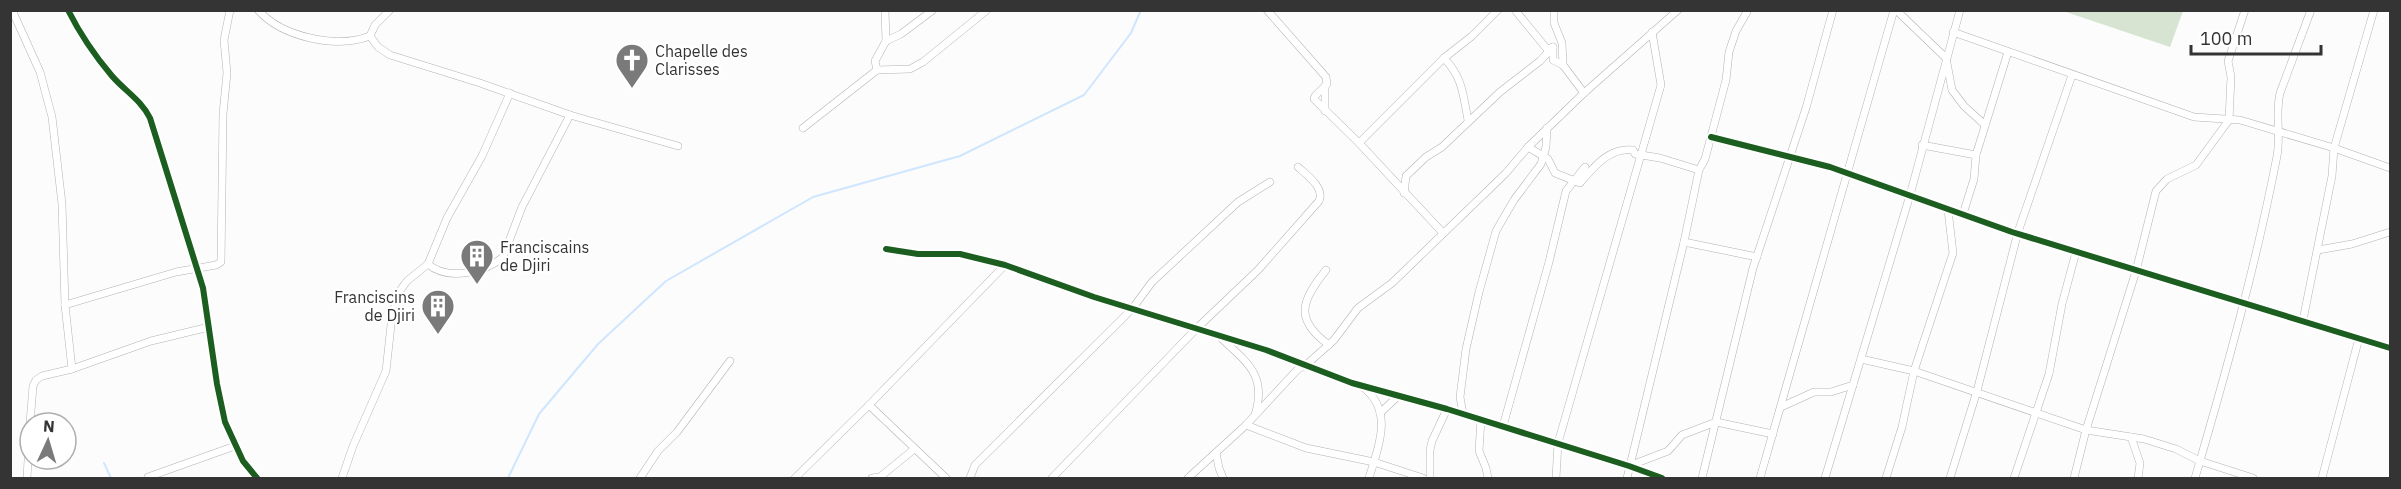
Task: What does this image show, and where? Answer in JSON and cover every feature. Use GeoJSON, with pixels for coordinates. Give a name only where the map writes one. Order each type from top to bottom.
{"type":"FeatureCollection","features":[{"type":"Feature","properties":{"kind":"street"},"geometry":{"type":"LineString","coordinates":[[12,10],[40,72],[52,117],[62,204],[65,305],[72,369]]}},
{"type":"Feature","properties":{"kind":"street"},"geometry":{"type":"LineString","coordinates":[[68,10],[84,39],[114,78],[146,110],[197,267],[220,402],[235,446],[257,478]]}},
{"type":"Feature","properties":{"kind":"street"},"geometry":{"type":"LineString","coordinates":[[65,305],[221,262],[227,73],[224,40],[230,10]]}},
{"type":"Feature","properties":{"kind":"street"},"geometry":{"type":"LineString","coordinates":[[258,10],[270,21],[306,37],[343,40],[370,36],[375,25],[390,10]]}},
{"type":"Feature","properties":{"kind":"street"},"geometry":{"type":"LineString","coordinates":[[877,70],[875,60],[886,41],[885,10]]}},
{"type":"Feature","properties":{"kind":"street"},"geometry":{"type":"LineString","coordinates":[[886,41],[901,34],[933,10]]}},
{"type":"Feature","properties":{"kind":"street"},"geometry":{"type":"LineString","coordinates":[[803,129],[877,70],[910,69],[923,62],[987,10]]}},
{"type":"Feature","properties":{"kind":"street"},"geometry":{"type":"LineString","coordinates":[[1267,10],[1326,77],[1327,84],[1314,99],[1359,143],[1443,233]]}},
{"type":"Feature","properties":{"kind":"street"},"geometry":{"type":"LineString","coordinates":[[1359,143],[1444,58],[1472,36],[1498,10]]}},
{"type":"Feature","properties":{"kind":"street"},"geometry":{"type":"LineString","coordinates":[[1515,10],[1547,49],[1552,47]]}},
{"type":"Feature","properties":{"kind":"street"},"geometry":{"type":"LineString","coordinates":[[1554,10],[1554,23],[1562,43],[1563,65]]}},
{"type":"Feature","properties":{"kind":"street"},"geometry":{"type":"LineString","coordinates":[[1188,478],[1255,417],[1298,369],[1329,345],[1358,308],[1392,283],[1506,173],[1547,128],[1678,10]]}},
{"type":"Feature","properties":{"kind":"street"},"geometry":{"type":"LineString","coordinates":[[1627,478],[1699,170],[1705,159],[1726,80],[1729,52],[1736,31],[1748,10]]}},
{"type":"Feature","properties":{"kind":"street"},"geometry":{"type":"LineString","coordinates":[[1702,478],[1757,257],[1790,156],[1833,10]]}},
{"type":"Feature","properties":{"kind":"street"},"geometry":{"type":"LineString","coordinates":[[1760,478],[1895,10],[1946,58],[1953,90],[1964,106],[1985,125]]}},
{"type":"Feature","properties":{"kind":"street"},"geometry":{"type":"LineString","coordinates":[[1825,478],[1910,195],[1960,10]]}},
{"type":"Feature","properties":{"kind":"street"},"geometry":{"type":"LineString","coordinates":[[2074,478],[2086,429],[2136,271],[2150,208],[2158,186],[2196,165],[2229,120],[2228,61],[2232,42],[2245,10]]}},
{"type":"Feature","properties":{"kind":"street"},"geometry":{"type":"LineString","coordinates":[[2195,478],[2244,302],[2278,154],[2280,93],[2311,10]]}},
{"type":"Feature","properties":{"kind":"street"},"geometry":{"type":"LineString","coordinates":[[2303,320],[2332,176],[2334,148],[2374,10]]}},
{"type":"Feature","properties":{"kind":"street"},"geometry":{"type":"LineString","coordinates":[[1556,478],[1558,443],[1661,85],[1652,32]]}},
{"type":"Feature","properties":{"kind":"street"},"geometry":{"type":"LineString","coordinates":[[1953,32],[2194,117],[2240,120],[2391,168]]}},
{"type":"Feature","properties":{"kind":"street"},"geometry":{"type":"LineString","coordinates":[[370,36],[378,47],[398,59],[510,93],[570,115],[678,146]]}},
{"type":"Feature","properties":{"kind":"street"},"geometry":{"type":"LineString","coordinates":[[1552,47],[1553,60],[1563,65],[1584,93]]}},
{"type":"Feature","properties":{"kind":"street"},"geometry":{"type":"LineString","coordinates":[[1404,193],[1406,176],[1426,157],[1442,147],[1468,120],[1540,61],[1552,47]]}},
{"type":"Feature","properties":{"kind":"street"},"geometry":{"type":"LineString","coordinates":[[1963,214],[1974,179],[1976,155],[2008,52]]}},
{"type":"Feature","properties":{"kind":"street"},"geometry":{"type":"LineString","coordinates":[[1444,58],[1456,71],[1461,82],[1468,120]]}},
{"type":"Feature","properties":{"kind":"street"},"geometry":{"type":"LineString","coordinates":[[1950,478],[1977,391],[2018,232],[2072,75]]}},
{"type":"Feature","properties":{"kind":"street"},"geometry":{"type":"LineString","coordinates":[[342,478],[353,446],[386,371],[392,316],[399,292],[406,281],[428,264],[447,218],[482,156],[510,93]]}},
{"type":"Feature","properties":{"kind":"street"},"geometry":{"type":"LineString","coordinates":[[428,264],[442,273],[458,273],[484,268],[503,257],[522,207],[570,115]]}},
{"type":"Feature","properties":{"kind":"street"},"geometry":{"type":"LineString","coordinates":[[1463,414],[1460,397],[1466,349],[1496,231],[1514,200],[1541,164],[1544,157],[1547,128]]}},
{"type":"Feature","properties":{"kind":"street"},"geometry":{"type":"LineString","coordinates":[[1711,137],[1790,156],[1847,173],[1948,210],[2076,252],[2391,348]]}},
{"type":"Feature","properties":{"kind":"street"},"geometry":{"type":"LineString","coordinates":[[1922,145],[1976,155]]}},
{"type":"Feature","properties":{"kind":"street"},"geometry":{"type":"LineString","coordinates":[[1528,147],[1548,159],[1555,173],[1580,183],[1603,158],[1628,150],[1642,156],[1668,160],[1699,170]]}},
{"type":"Feature","properties":{"kind":"street"},"geometry":{"type":"LineString","coordinates":[[1052,478],[1196,329],[1258,270],[1319,201],[1320,192],[1314,182],[1298,167]]}},
{"type":"Feature","properties":{"kind":"street"},"geometry":{"type":"LineString","coordinates":[[1503,426],[1549,262],[1566,191],[1572,180],[1585,167]]}},
{"type":"Feature","properties":{"kind":"street"},"geometry":{"type":"LineString","coordinates":[[970,478],[975,465],[1132,309],[1152,282],[1238,201],[1270,182]]}},
{"type":"Feature","properties":{"kind":"street"},"geometry":{"type":"LineString","coordinates":[[1886,478],[1902,427],[1914,371],[1953,253],[1948,210]]}},
{"type":"Feature","properties":{"kind":"street"},"geometry":{"type":"LineString","coordinates":[[2318,250],[2352,244],[2391,232]]}},
{"type":"Feature","properties":{"kind":"street"},"geometry":{"type":"LineString","coordinates":[[1684,242],[1757,257]]}},
{"type":"Feature","properties":{"kind":"street"},"geometry":{"type":"LineString","coordinates":[[886,249],[918,254],[960,254],[1005,265],[1132,309],[1266,350],[1362,386],[1481,419],[1662,478]]}},
{"type":"Feature","properties":{"kind":"street"},"geometry":{"type":"LineString","coordinates":[[2014,478],[2049,374],[2062,304],[2076,252]]}},
{"type":"Feature","properties":{"kind":"street"},"geometry":{"type":"LineString","coordinates":[[795,478],[1005,265]]}},
{"type":"Feature","properties":{"kind":"street"},"geometry":{"type":"LineString","coordinates":[[1326,270],[1312,287],[1305,302],[1309,327],[1329,345]]}},
{"type":"Feature","properties":{"kind":"street"},"geometry":{"type":"LineString","coordinates":[[31,411],[33,386],[42,376],[72,369],[151,341],[209,327]]}},
{"type":"Feature","properties":{"kind":"street"},"geometry":{"type":"LineString","coordinates":[[1220,337],[1251,367],[1257,380],[1260,392],[1255,417]]}},
{"type":"Feature","properties":{"kind":"street"},"geometry":{"type":"LineString","coordinates":[[2322,478],[2359,338]]}},
{"type":"Feature","properties":{"kind":"street"},"geometry":{"type":"LineString","coordinates":[[1861,359],[1914,371],[2086,429],[2131,437],[2176,449],[2200,461],[2253,478]]}},
{"type":"Feature","properties":{"kind":"street"},"geometry":{"type":"LineString","coordinates":[[640,478],[658,451],[676,432],[730,360]]}},
{"type":"Feature","properties":{"kind":"street"},"geometry":{"type":"LineString","coordinates":[[1781,407],[1814,392],[1831,392],[1853,385]]}},
{"type":"Feature","properties":{"kind":"street"},"geometry":{"type":"LineString","coordinates":[[1362,386],[1379,405],[1382,434],[1369,478]]}},
{"type":"Feature","properties":{"kind":"street"},"geometry":{"type":"LineString","coordinates":[[1380,413],[1397,397]]}},
{"type":"Feature","properties":{"kind":"street"},"geometry":{"type":"LineString","coordinates":[[869,405],[913,450],[946,478]]}},
{"type":"Feature","properties":{"kind":"street"},"geometry":{"type":"LineString","coordinates":[[1430,478],[1432,441],[1447,409]]}},
{"type":"Feature","properties":{"kind":"street"},"geometry":{"type":"LineString","coordinates":[[1481,419],[1479,451],[1488,478]]}},
{"type":"Feature","properties":{"kind":"street"},"geometry":{"type":"LineString","coordinates":[[1629,466],[1668,451],[1682,435],[1716,422],[1773,434]]}},
{"type":"Feature","properties":{"kind":"street"},"geometry":{"type":"LineString","coordinates":[[1246,425],[1306,447],[1374,462],[1423,478]]}},
{"type":"Feature","properties":{"kind":"street"},"geometry":{"type":"LineString","coordinates":[[2131,437],[2140,463],[2138,478]]}},
{"type":"Feature","properties":{"kind":"street"},"geometry":{"type":"LineString","coordinates":[[148,477],[235,446]]}},
{"type":"Feature","properties":{"kind":"street"},"geometry":{"type":"LineString","coordinates":[[872,478],[880,477],[913,450]]}},
{"type":"Feature","properties":{"kind":"street"},"geometry":{"type":"LineString","coordinates":[[1216,453],[1223,478]]}},
{"type":"Feature","properties":{"kind":"green space"},"geometry":{"type":"Polygon","coordinates":[[[2063,11],[2183,11],[2170,47],[2063,11]]]}},
{"type":"Feature","properties":{"kind":"waterway"},"geometry":{"type":"LineString","coordinates":[[508,478],[539,414],[598,344],[666,281],[813,197],[960,156],[1084,95],[1131,33],[1141,10]]}},
{"type":"Feature","properties":{"kind":"waterway"},"geometry":{"type":"LineString","coordinates":[[104,463],[111,478]]}},
{"type":"Feature","properties":{"kind":"cycle path"},"geometry":{"type":"LineString","coordinates":[[68,10],[100,61],[142,106],[150,118],[203,288],[225,422],[243,461],[257,478]]}},
{"type":"Feature","properties":{"kind":"cycle path"},"geometry":{"type":"LineString","coordinates":[[1711,137],[1830,167],[2012,232],[2390,348]]}},
{"type":"Feature","properties":{"kind":"cycle path"},"geometry":{"type":"LineString","coordinates":[[886,249],[918,254],[960,254],[1005,265],[1094,297],[1266,350],[1352,383],[1447,409],[1662,478]]}},
{"type":"Feature","properties":{"kind":"place","name":"Chapelle des Clarisses"},"geometry":{"type":"Point","coordinates":[632,89]}},
{"type":"Feature","properties":{"kind":"place","name":"Franciscains de Djiri"},"geometry":{"type":"Point","coordinates":[477,285]}},
{"type":"Feature","properties":{"kind":"place","name":"Franciscins de Djiri"},"geometry":{"type":"Point","coordinates":[438,335]}}]}
